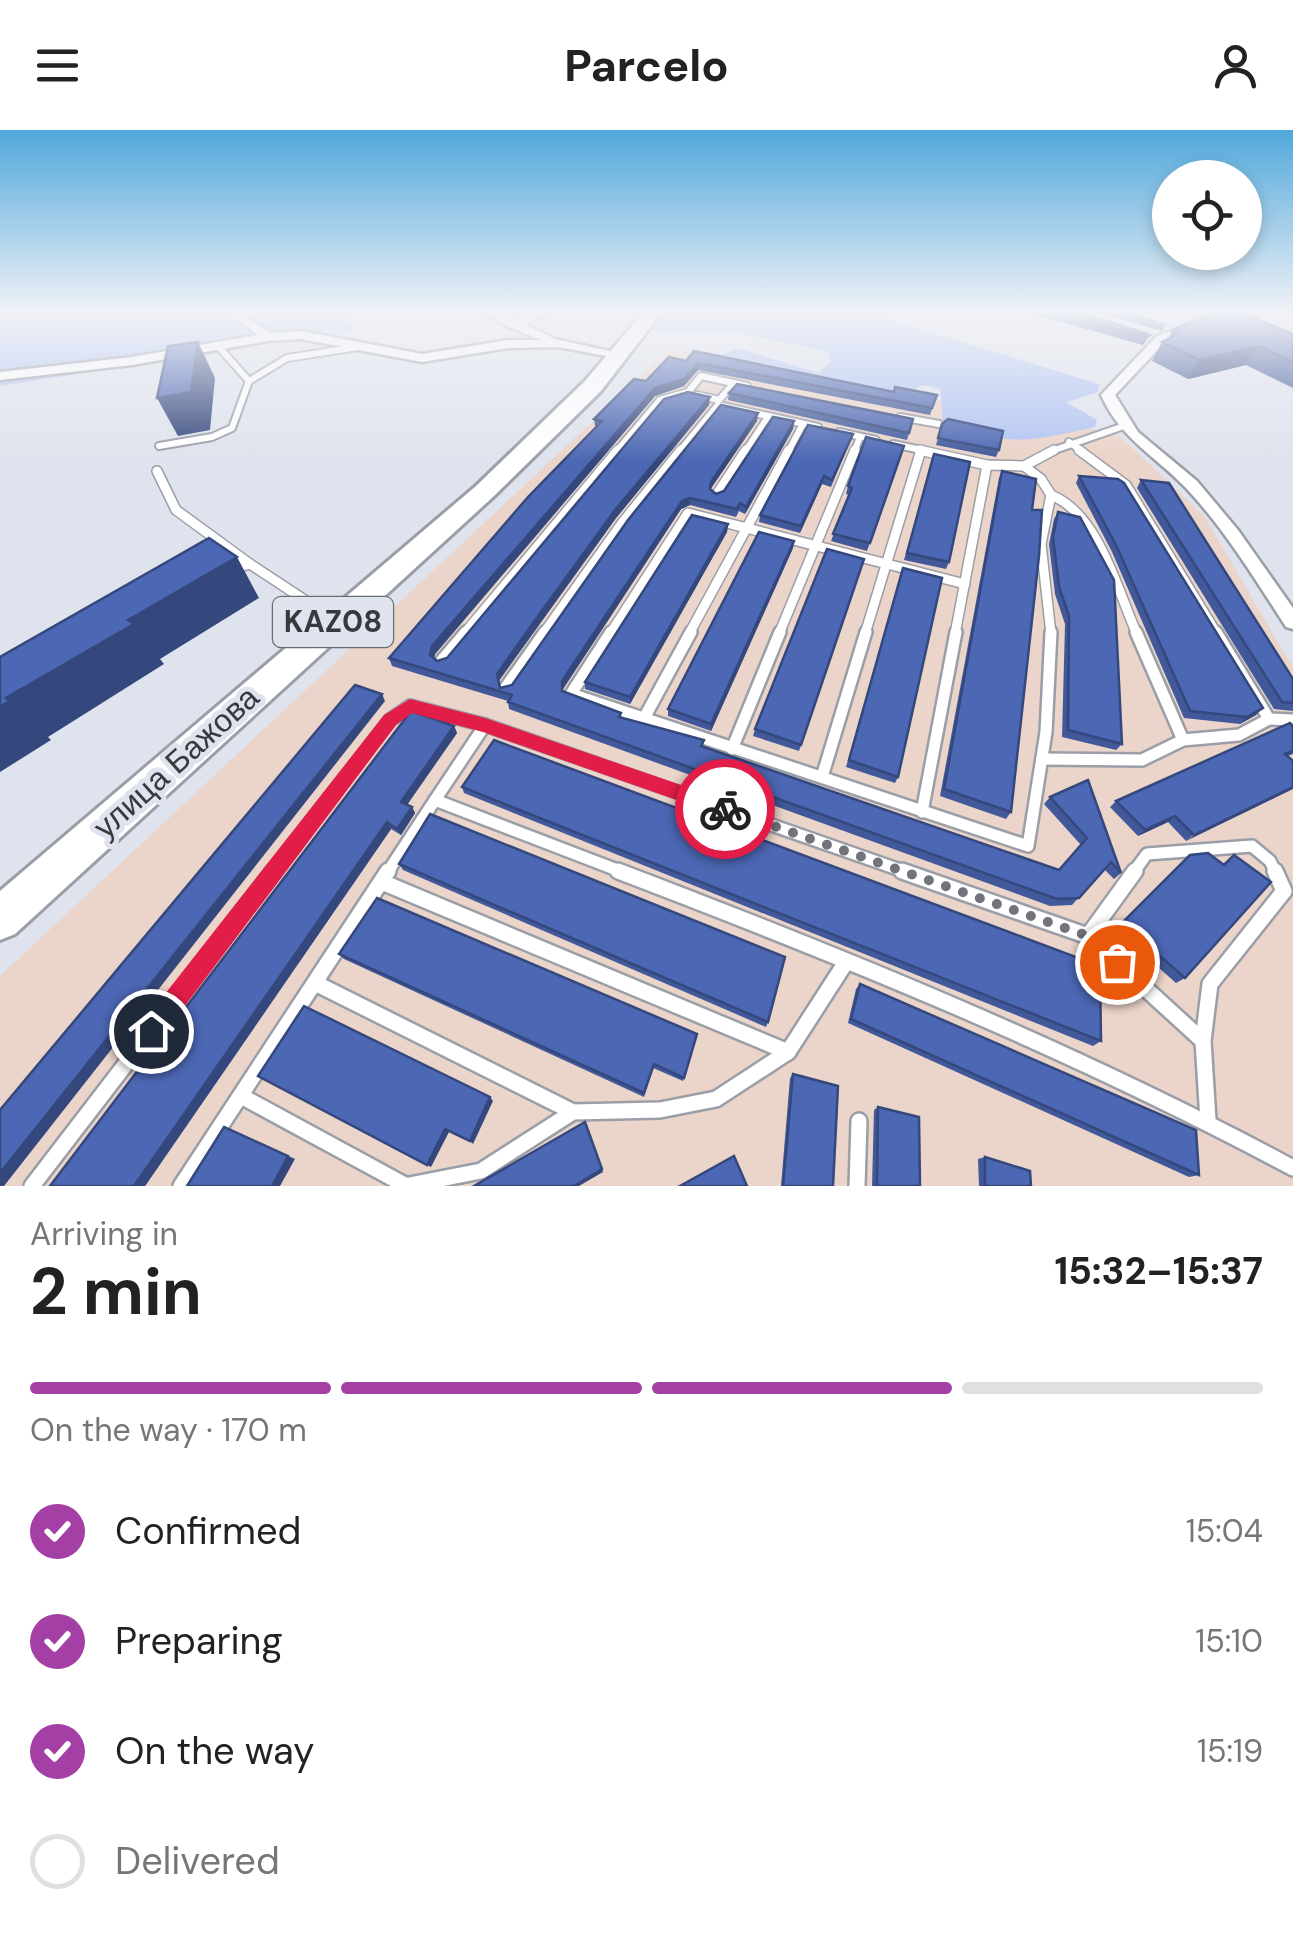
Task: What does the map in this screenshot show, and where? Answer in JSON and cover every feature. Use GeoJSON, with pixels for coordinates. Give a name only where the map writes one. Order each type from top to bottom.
{"type":"FeatureCollection","features":[{"type":"Feature","properties":{"kind":"highway","name":"улица Бажова"},"geometry":{"type":"LineString","coordinates":[[0,918],[526,453],[612,362]]}},
{"type":"Feature","properties":{"kind":"street"},"geometry":{"type":"LineString","coordinates":[[0,376],[96,362]]}},
{"type":"Feature","properties":{"kind":"street"},"geometry":{"type":"LineString","coordinates":[[1132,362],[1108,395],[1121,427],[1188,481],[1238,540],[1293,622]]}},
{"type":"Feature","properties":{"kind":"lane"},"geometry":{"type":"LineString","coordinates":[[233,362],[249,380]]}},
{"type":"Feature","properties":{"kind":"lane"},"geometry":{"type":"LineString","coordinates":[[160,446],[212,437],[232,428],[249,380],[272,362]]}},
{"type":"Feature","properties":{"kind":"lane"},"geometry":{"type":"LineString","coordinates":[[688,392],[700,376],[752,387]]}},
{"type":"Feature","properties":{"kind":"lane"},"geometry":{"type":"LineString","coordinates":[[506,688],[622,523],[734,383]]}},
{"type":"Feature","properties":{"kind":"lane"},"geometry":{"type":"LineString","coordinates":[[442,660],[660,400],[688,392],[768,416],[987,465],[1024,466],[1069,442],[1121,427]]}},
{"type":"Feature","properties":{"kind":"lane"},"geometry":{"type":"LineString","coordinates":[[883,413],[939,424]]}},
{"type":"Feature","properties":{"kind":"lane"},"geometry":{"type":"LineString","coordinates":[[717,494],[768,416]]}},
{"type":"Feature","properties":{"kind":"lane"},"geometry":{"type":"LineString","coordinates":[[643,720],[803,424]]}},
{"type":"Feature","properties":{"kind":"lane"},"geometry":{"type":"LineString","coordinates":[[732,749],[860,437]]}},
{"type":"Feature","properties":{"kind":"lane"},"geometry":{"type":"LineString","coordinates":[[1069,442],[1126,485],[1269,719]]}},
{"type":"Feature","properties":{"kind":"lane"},"geometry":{"type":"LineString","coordinates":[[822,778],[922,450]]}},
{"type":"Feature","properties":{"kind":"lane"},"geometry":{"type":"LineString","coordinates":[[922,812],[987,465]]}},
{"type":"Feature","properties":{"kind":"lane"},"geometry":{"type":"LineString","coordinates":[[1024,466],[1042,480],[1051,495],[1070,504],[1098,546],[1183,740]]}},
{"type":"Feature","properties":{"kind":"lane"},"geometry":{"type":"LineString","coordinates":[[157,471],[176,510],[336,620]]}},
{"type":"Feature","properties":{"kind":"lane"},"geometry":{"type":"LineString","coordinates":[[965,584],[688,513],[571,694],[1028,846],[1042,759],[1051,615],[1040,563],[1044,515],[1051,495]]}},
{"type":"Feature","properties":{"kind":"lane"},"geometry":{"type":"LineString","coordinates":[[222,576],[250,564]]}},
{"type":"Feature","properties":{"kind":"lane"},"geometry":{"type":"LineString","coordinates":[[32,1186],[390,720],[410,706],[485,725],[1088,936],[1204,1041]]}},
{"type":"Feature","properties":{"kind":"lane"},"geometry":{"type":"LineString","coordinates":[[1042,759],[1142,760],[1183,740],[1239,735],[1269,719],[1293,720]]}},
{"type":"Feature","properties":{"kind":"lane"},"geometry":{"type":"LineString","coordinates":[[182,1186],[485,725]]}},
{"type":"Feature","properties":{"kind":"lane"},"geometry":{"type":"LineString","coordinates":[[435,800],[846,962],[1126,1079],[1293,1168]]}},
{"type":"Feature","properties":{"kind":"lane"},"geometry":{"type":"LineString","coordinates":[[1088,936],[1148,854],[1252,846],[1270,862],[1284,891],[1210,984],[1204,1041],[1208,1120]]}},
{"type":"Feature","properties":{"kind":"lane"},"geometry":{"type":"LineString","coordinates":[[382,882],[788,1052]]}},
{"type":"Feature","properties":{"kind":"lane"},"geometry":{"type":"LineString","coordinates":[[315,982],[573,1112],[660,1110],[716,1098],[788,1052],[846,962]]}},
{"type":"Feature","properties":{"kind":"lane"},"geometry":{"type":"LineString","coordinates":[[241,1096],[405,1186],[481,1171],[573,1112]]}},
{"type":"Feature","properties":{"kind":"lane"},"geometry":{"type":"LineString","coordinates":[[858,1186],[860,1121]]}},
{"type":"Feature","properties":{"kind":"shaded area"},"geometry":{"type":"Polygon","coordinates":[[[0,362],[151,362],[0,386],[0,362]]]}},
{"type":"Feature","properties":{"kind":"shaded area"},"geometry":{"type":"Polygon","coordinates":[[[656,362],[734,362],[814,379],[927,394],[989,423],[1088,428],[1120,436],[1205,517],[1293,668],[1293,1186],[0,1186],[0,976],[656,362]]]}},
{"type":"Feature","properties":{"kind":"shaded area"},"geometry":{"type":"Polygon","coordinates":[[[713,362],[784,362],[819,373],[830,362],[1028,362],[1099,384],[1098,392],[1066,402],[1097,420],[1095,427],[1052,436],[1002,439],[943,423],[940,389],[923,385],[892,401],[713,362]]]}},
{"type":"Feature","properties":{"kind":"building"},"geometry":{"type":"Polygon","coordinates":[[[165,362],[195,362],[191,392],[157,398],[165,362]]]}},
{"type":"Feature","properties":{"kind":"building"},"geometry":{"type":"Polygon","coordinates":[[[664,362],[749,362],[894,392],[895,387],[937,395],[932,408],[698,363],[684,379],[655,388],[432,646],[430,655],[437,661],[447,658],[664,399],[688,392],[710,397],[615,510],[536,619],[497,674],[500,688],[512,685],[628,520],[721,405],[758,413],[711,482],[710,489],[716,494],[724,491],[773,417],[794,421],[746,507],[740,503],[737,509],[690,498],[682,501],[562,681],[562,691],[621,713],[619,717],[704,740],[701,746],[1059,870],[1087,838],[1050,797],[1088,780],[1121,873],[1111,862],[1079,898],[1057,899],[508,702],[512,695],[389,658],[528,497],[602,421],[594,419],[634,379],[646,381],[664,362]]]}},
{"type":"Feature","properties":{"kind":"building"},"geometry":{"type":"Polygon","coordinates":[[[737,384],[913,419],[909,433],[729,393],[737,384]]]}},
{"type":"Feature","properties":{"kind":"building"},"geometry":{"type":"Polygon","coordinates":[[[948,419],[1003,431],[999,450],[938,438],[948,419]]]}},
{"type":"Feature","properties":{"kind":"building"},"geometry":{"type":"Polygon","coordinates":[[[808,425],[853,434],[832,480],[824,476],[801,526],[760,515],[808,425]]]}},
{"type":"Feature","properties":{"kind":"building"},"geometry":{"type":"Polygon","coordinates":[[[866,437],[904,446],[870,543],[833,534],[852,488],[848,486],[866,437]]]}},
{"type":"Feature","properties":{"kind":"building"},"geometry":{"type":"Polygon","coordinates":[[[934,454],[970,462],[949,562],[907,553],[934,454]]]}},
{"type":"Feature","properties":{"kind":"building"},"geometry":{"type":"Polygon","coordinates":[[[1002,471],[1036,479],[1032,510],[1042,510],[1011,812],[944,789],[1002,471]]]}},
{"type":"Feature","properties":{"kind":"building"},"geometry":{"type":"Polygon","coordinates":[[[1079,476],[1118,479],[1124,483],[1263,708],[1247,717],[1190,711],[1116,545],[1079,476]]]}},
{"type":"Feature","properties":{"kind":"building"},"geometry":{"type":"Polygon","coordinates":[[[1141,480],[1169,483],[1293,679],[1293,703],[1282,702],[1141,480]]]}},
{"type":"Feature","properties":{"kind":"building"},"geometry":{"type":"Polygon","coordinates":[[[1058,512],[1080,517],[1114,580],[1122,744],[1068,730],[1069,616],[1059,587],[1053,537],[1058,512]]]}},
{"type":"Feature","properties":{"kind":"building"},"geometry":{"type":"Polygon","coordinates":[[[692,515],[728,524],[630,697],[585,682],[692,515]]]}},
{"type":"Feature","properties":{"kind":"building"},"geometry":{"type":"Polygon","coordinates":[[[759,532],[794,541],[711,724],[668,709],[759,532]]]}},
{"type":"Feature","properties":{"kind":"building"},"geometry":{"type":"Polygon","coordinates":[[[209,538],[237,557],[128,620],[134,624],[6,698],[10,701],[0,707],[0,657],[209,538]]]}},
{"type":"Feature","properties":{"kind":"building"},"geometry":{"type":"Polygon","coordinates":[[[827,549],[864,559],[801,745],[755,729],[827,549]]]}},
{"type":"Feature","properties":{"kind":"building"},"geometry":{"type":"Polygon","coordinates":[[[903,568],[942,578],[898,777],[849,760],[903,568]]]}},
{"type":"Feature","properties":{"kind":"building"},"geometry":{"type":"Polygon","coordinates":[[[355,685],[382,694],[0,1173],[0,1110],[355,685]]]}},
{"type":"Feature","properties":{"kind":"building"},"geometry":{"type":"Polygon","coordinates":[[[411,711],[454,726],[401,802],[412,807],[397,829],[387,822],[134,1186],[50,1186],[411,711]]]}},
{"type":"Feature","properties":{"kind":"building"},"geometry":{"type":"Polygon","coordinates":[[[1290,723],[1293,751],[1285,754],[1293,761],[1293,787],[1194,835],[1175,816],[1145,830],[1116,801],[1290,723]]]}},
{"type":"Feature","properties":{"kind":"building"},"geometry":{"type":"Polygon","coordinates":[[[494,740],[1100,966],[1101,1041],[462,787],[494,740]]]}},
{"type":"Feature","properties":{"kind":"building"},"geometry":{"type":"Polygon","coordinates":[[[430,814],[785,957],[768,1022],[399,864],[430,814]]]}},
{"type":"Feature","properties":{"kind":"building"},"geometry":{"type":"Polygon","coordinates":[[[1208,853],[1224,865],[1234,855],[1271,882],[1185,978],[1122,923],[1190,855],[1208,853]]]}},
{"type":"Feature","properties":{"kind":"building"},"geometry":{"type":"Polygon","coordinates":[[[377,898],[697,1034],[684,1078],[654,1064],[644,1093],[339,954],[377,898]]]}},
{"type":"Feature","properties":{"kind":"building"},"geometry":{"type":"Polygon","coordinates":[[[860,984],[1196,1130],[1199,1175],[851,1019],[860,984]]]}},
{"type":"Feature","properties":{"kind":"building"},"geometry":{"type":"Polygon","coordinates":[[[304,1006],[490,1097],[470,1141],[445,1129],[427,1165],[258,1076],[304,1006]]]}},
{"type":"Feature","properties":{"kind":"building"},"geometry":{"type":"Polygon","coordinates":[[[793,1074],[838,1086],[833,1186],[783,1186],[793,1074]]]}},
{"type":"Feature","properties":{"kind":"building"},"geometry":{"type":"Polygon","coordinates":[[[878,1107],[919,1117],[920,1186],[877,1186],[878,1107]]]}},
{"type":"Feature","properties":{"kind":"building"},"geometry":{"type":"Polygon","coordinates":[[[585,1122],[602,1169],[574,1186],[474,1186],[585,1122]]]}},
{"type":"Feature","properties":{"kind":"building"},"geometry":{"type":"Polygon","coordinates":[[[224,1127],[288,1156],[272,1186],[187,1186],[224,1127]]]}},
{"type":"Feature","properties":{"kind":"building"},"geometry":{"type":"Polygon","coordinates":[[[734,1156],[747,1186],[680,1186],[734,1156]]]}},
{"type":"Feature","properties":{"kind":"building"},"geometry":{"type":"Polygon","coordinates":[[[985,1157],[1030,1171],[1031,1186],[985,1186],[985,1157]]]}},
{"type":"Feature","properties":{"kind":"way so far"},"geometry":{"type":"LineString","coordinates":[[725,809],[1088,936],[1117,962]]}},
{"type":"Feature","properties":{"kind":"route"},"geometry":{"type":"LineString","coordinates":[[151,1031],[390,720],[410,706],[485,725],[725,809]]}}]}
